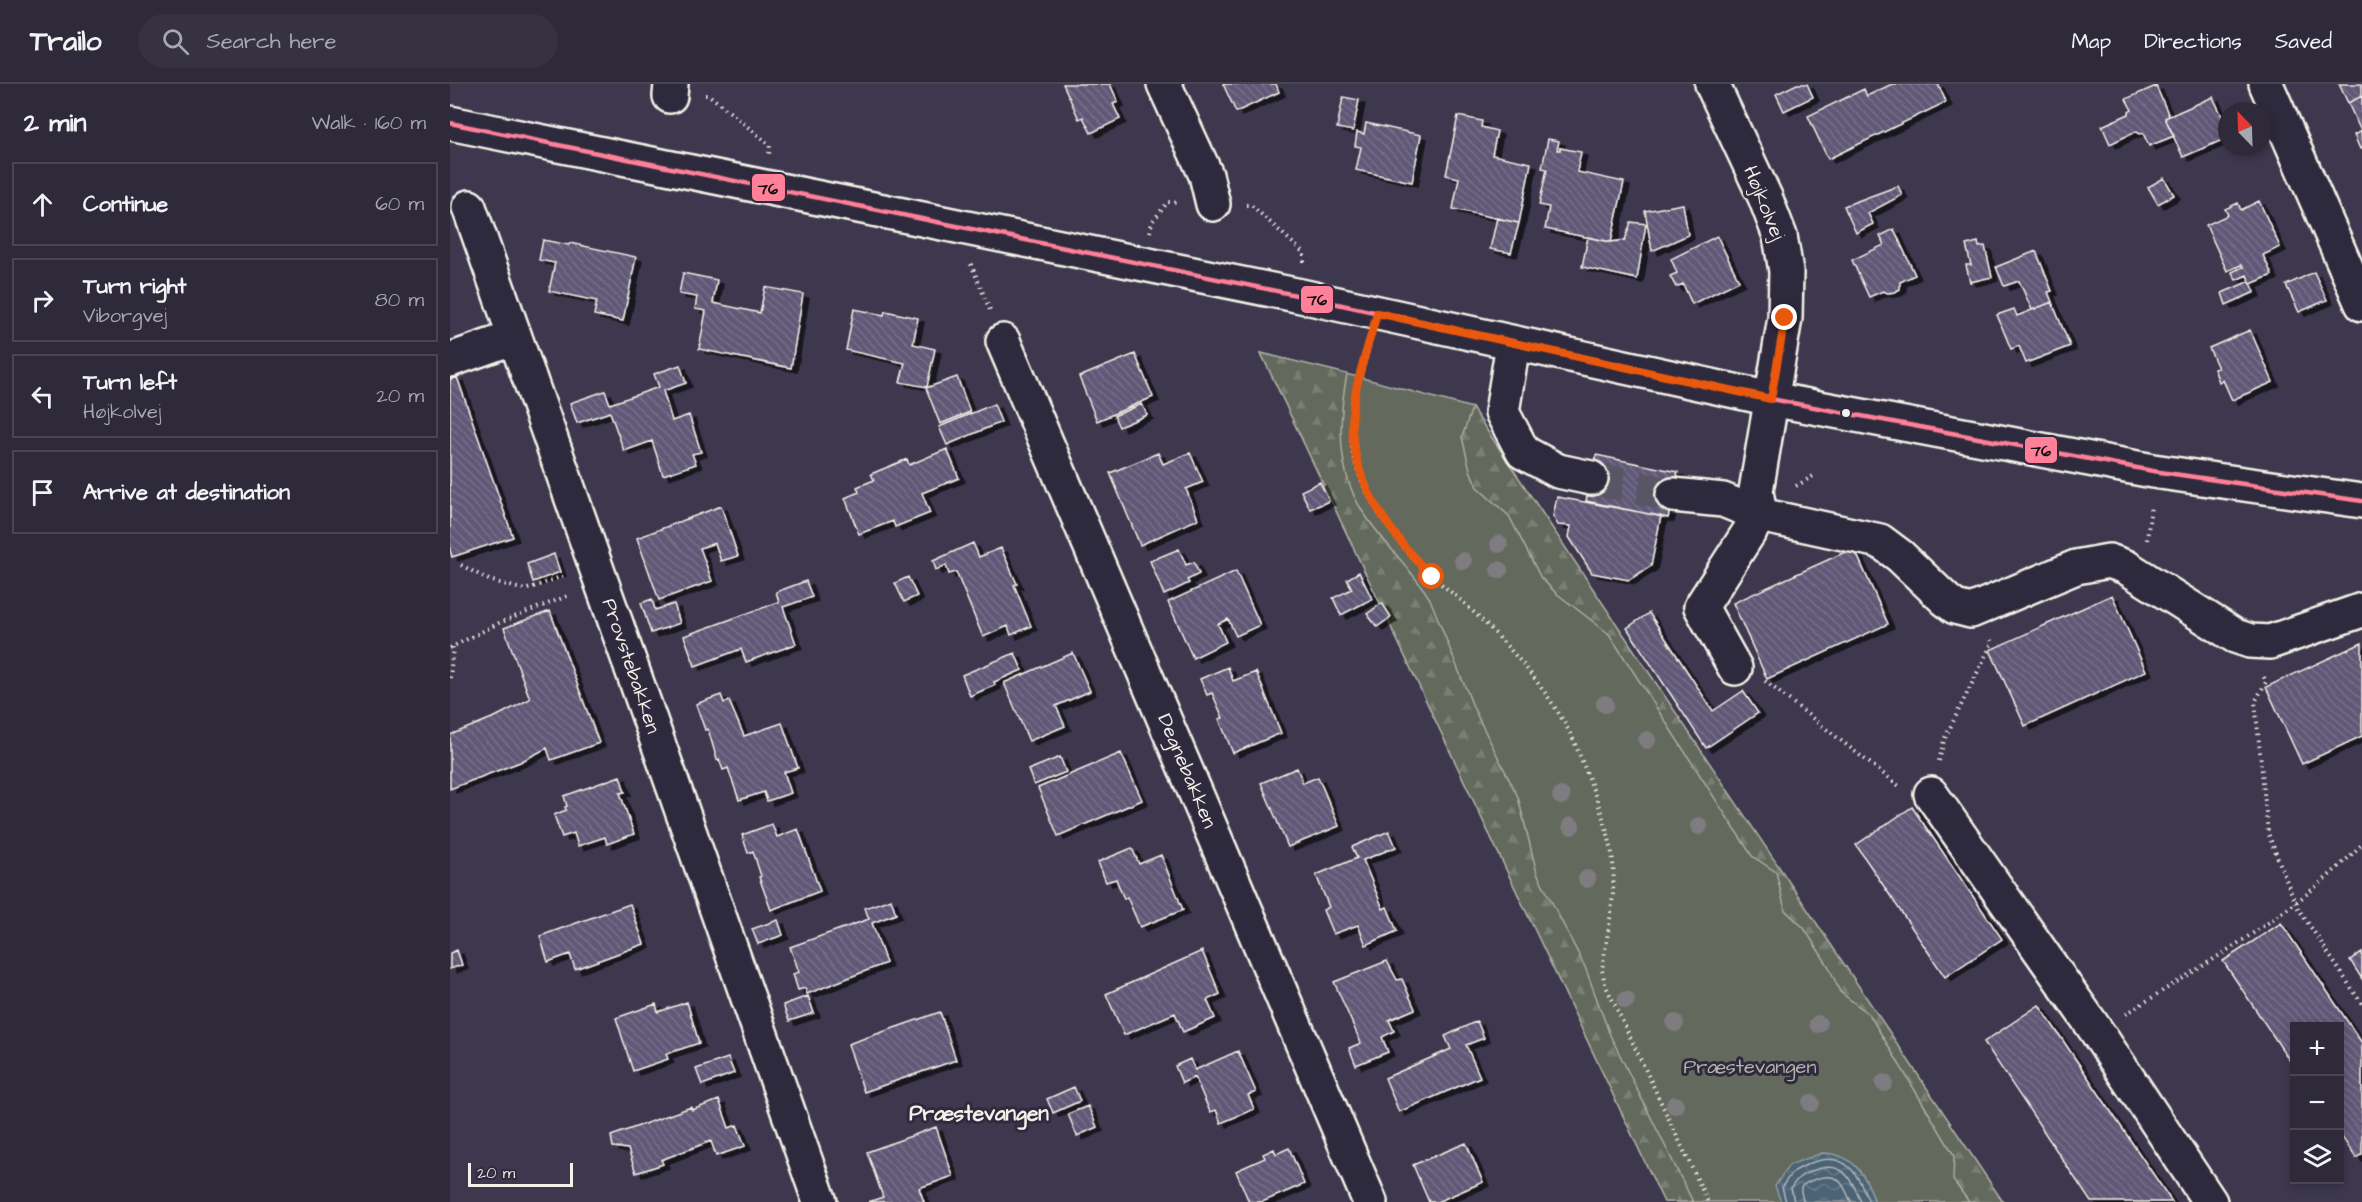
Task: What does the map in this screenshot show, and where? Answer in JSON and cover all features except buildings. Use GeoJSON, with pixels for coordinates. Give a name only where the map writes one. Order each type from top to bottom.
{"type":"FeatureCollection","features":[{"type":"Feature","properties":{"kind":"street"},"geometry":{"type":"LineString","coordinates":[[1164,84],[1206,175],[1213,204]]}},
{"type":"Feature","properties":{"kind":"street","name":"Højkolvej"},"geometry":{"type":"LineString","coordinates":[[1712,84],[1780,236],[1786,272],[1785,318],[1756,491],[1760,515]]}},
{"type":"Feature","properties":{"kind":"street"},"geometry":{"type":"LineString","coordinates":[[2266,84],[2362,304]]}},
{"type":"Feature","properties":{"kind":"street"},"geometry":{"type":"LineString","coordinates":[[450,123],[1377,313],[1771,399],[2153,471],[2362,501]]}},
{"type":"Feature","properties":{"kind":"street","name":"Provstebakken"},"geometry":{"type":"LineString","coordinates":[[469,207],[515,337],[586,568],[820,1202]]}},
{"type":"Feature","properties":{"kind":"street"},"geometry":{"type":"LineString","coordinates":[[450,360],[515,337]]}},
{"type":"Feature","properties":{"kind":"street","name":"Degnebakken"},"geometry":{"type":"LineString","coordinates":[[1004,341],[1370,1202]]}},
{"type":"Feature","properties":{"kind":"street"},"geometry":{"type":"LineString","coordinates":[[1514,344],[1502,412],[1523,452],[1557,471],[1591,478]]}},
{"type":"Feature","properties":{"kind":"street"},"geometry":{"type":"LineString","coordinates":[[1673,495],[1723,500],[1760,515],[1880,541],[1900,556],[1955,607],[1971,610],[2089,564],[2109,561],[2132,570],[2235,636],[2250,641],[2270,642],[2362,610]]}},
{"type":"Feature","properties":{"kind":"street"},"geometry":{"type":"LineString","coordinates":[[1734,668],[1701,607],[1760,515]]}},
{"type":"Feature","properties":{"kind":"street"},"geometry":{"type":"LineString","coordinates":[[1931,794],[2097,1032],[2210,1202]]}},
{"type":"Feature","properties":{"kind":"path"},"geometry":{"type":"LineString","coordinates":[[671,90],[709,95],[770,145],[765,187]]}},
{"type":"Feature","properties":{"kind":"path"},"geometry":{"type":"LineString","coordinates":[[954,225],[1004,341]]}},
{"type":"Feature","properties":{"kind":"path"},"geometry":{"type":"LineString","coordinates":[[1377,313],[1353,407],[1352,447],[1363,482],[1380,515],[1403,547],[1432,577],[1463,602],[1515,655],[1540,686],[1572,737],[1599,805],[1613,860],[1614,882],[1602,970],[1605,984],[1708,1202]]}},
{"type":"Feature","properties":{"kind":"path"},"geometry":{"type":"LineString","coordinates":[[2132,570],[2148,538],[2153,471]]}},
{"type":"Feature","properties":{"kind":"path"},"geometry":{"type":"LineString","coordinates":[[1787,491],[1815,476]]}},
{"type":"Feature","properties":{"kind":"path"},"geometry":{"type":"LineString","coordinates":[[450,678],[452,647],[499,623],[583,590],[586,568],[525,590],[489,580],[461,566]]}},
{"type":"Feature","properties":{"kind":"path"},"geometry":{"type":"LineString","coordinates":[[1734,668],[1762,678],[1914,798],[1931,794],[1944,740],[1992,643],[1977,608]]}},
{"type":"Feature","properties":{"kind":"path"},"geometry":{"type":"LineString","coordinates":[[2250,641],[2266,682],[2255,702],[2268,833],[2296,905],[2362,1004]]}},
{"type":"Feature","properties":{"kind":"path"},"geometry":{"type":"LineString","coordinates":[[2097,1032],[2296,905],[2362,844]]}},
{"type":"Feature","properties":{"kind":"green space","name":"Præstevangen"},"geometry":{"type":"Polygon","coordinates":[[[1261,353],[1472,408],[2003,1202],[1664,1202],[1261,353]]]}},
{"type":"Feature","properties":{"kind":"green space"},"geometry":{"type":"Polygon","coordinates":[[[1261,353],[1347,374],[1342,409],[1342,445],[1348,480],[1354,496],[1371,523],[1430,599],[1474,709],[1518,797],[1537,873],[1585,967],[1610,1035],[1693,1202],[1664,1202],[1261,353]]]}},
{"type":"Feature","properties":{"kind":"green space"},"geometry":{"type":"Polygon","coordinates":[[[1472,408],[2003,1202],[1969,1202],[1953,1180],[1954,1155],[1869,1014],[1840,992],[1829,967],[1804,928],[1785,910],[1776,872],[1752,856],[1609,634],[1556,593],[1541,578],[1509,516],[1477,487],[1470,470],[1462,437],[1472,408]]]}},
{"type":"Feature","properties":{"kind":"water"},"geometry":{"type":"Polygon","coordinates":[[[1822,1153],[1842,1157],[1857,1167],[1875,1202],[1781,1202],[1775,1186],[1789,1165],[1822,1153]]]}},
{"type":"Feature","properties":{"kind":"tunnel"},"geometry":{"type":"LineString","coordinates":[[1591,478],[1673,495]]}},
{"type":"Feature","properties":{"kind":"transit line","name":"76"},"geometry":{"type":"LineString","coordinates":[[450,123],[1301,296],[1771,399],[2153,471],[2362,501]]}},
{"type":"Feature","properties":{"kind":"district","name":"Præstevangen"},"geometry":{"type":"Point","coordinates":[979,1113]}},
{"type":"Feature","properties":{"kind":"route"},"geometry":{"type":"LineString","coordinates":[[1432,577],[1403,547],[1380,515],[1363,482],[1352,447],[1353,407],[1377,313],[1771,399],[1785,318]]}}]}
